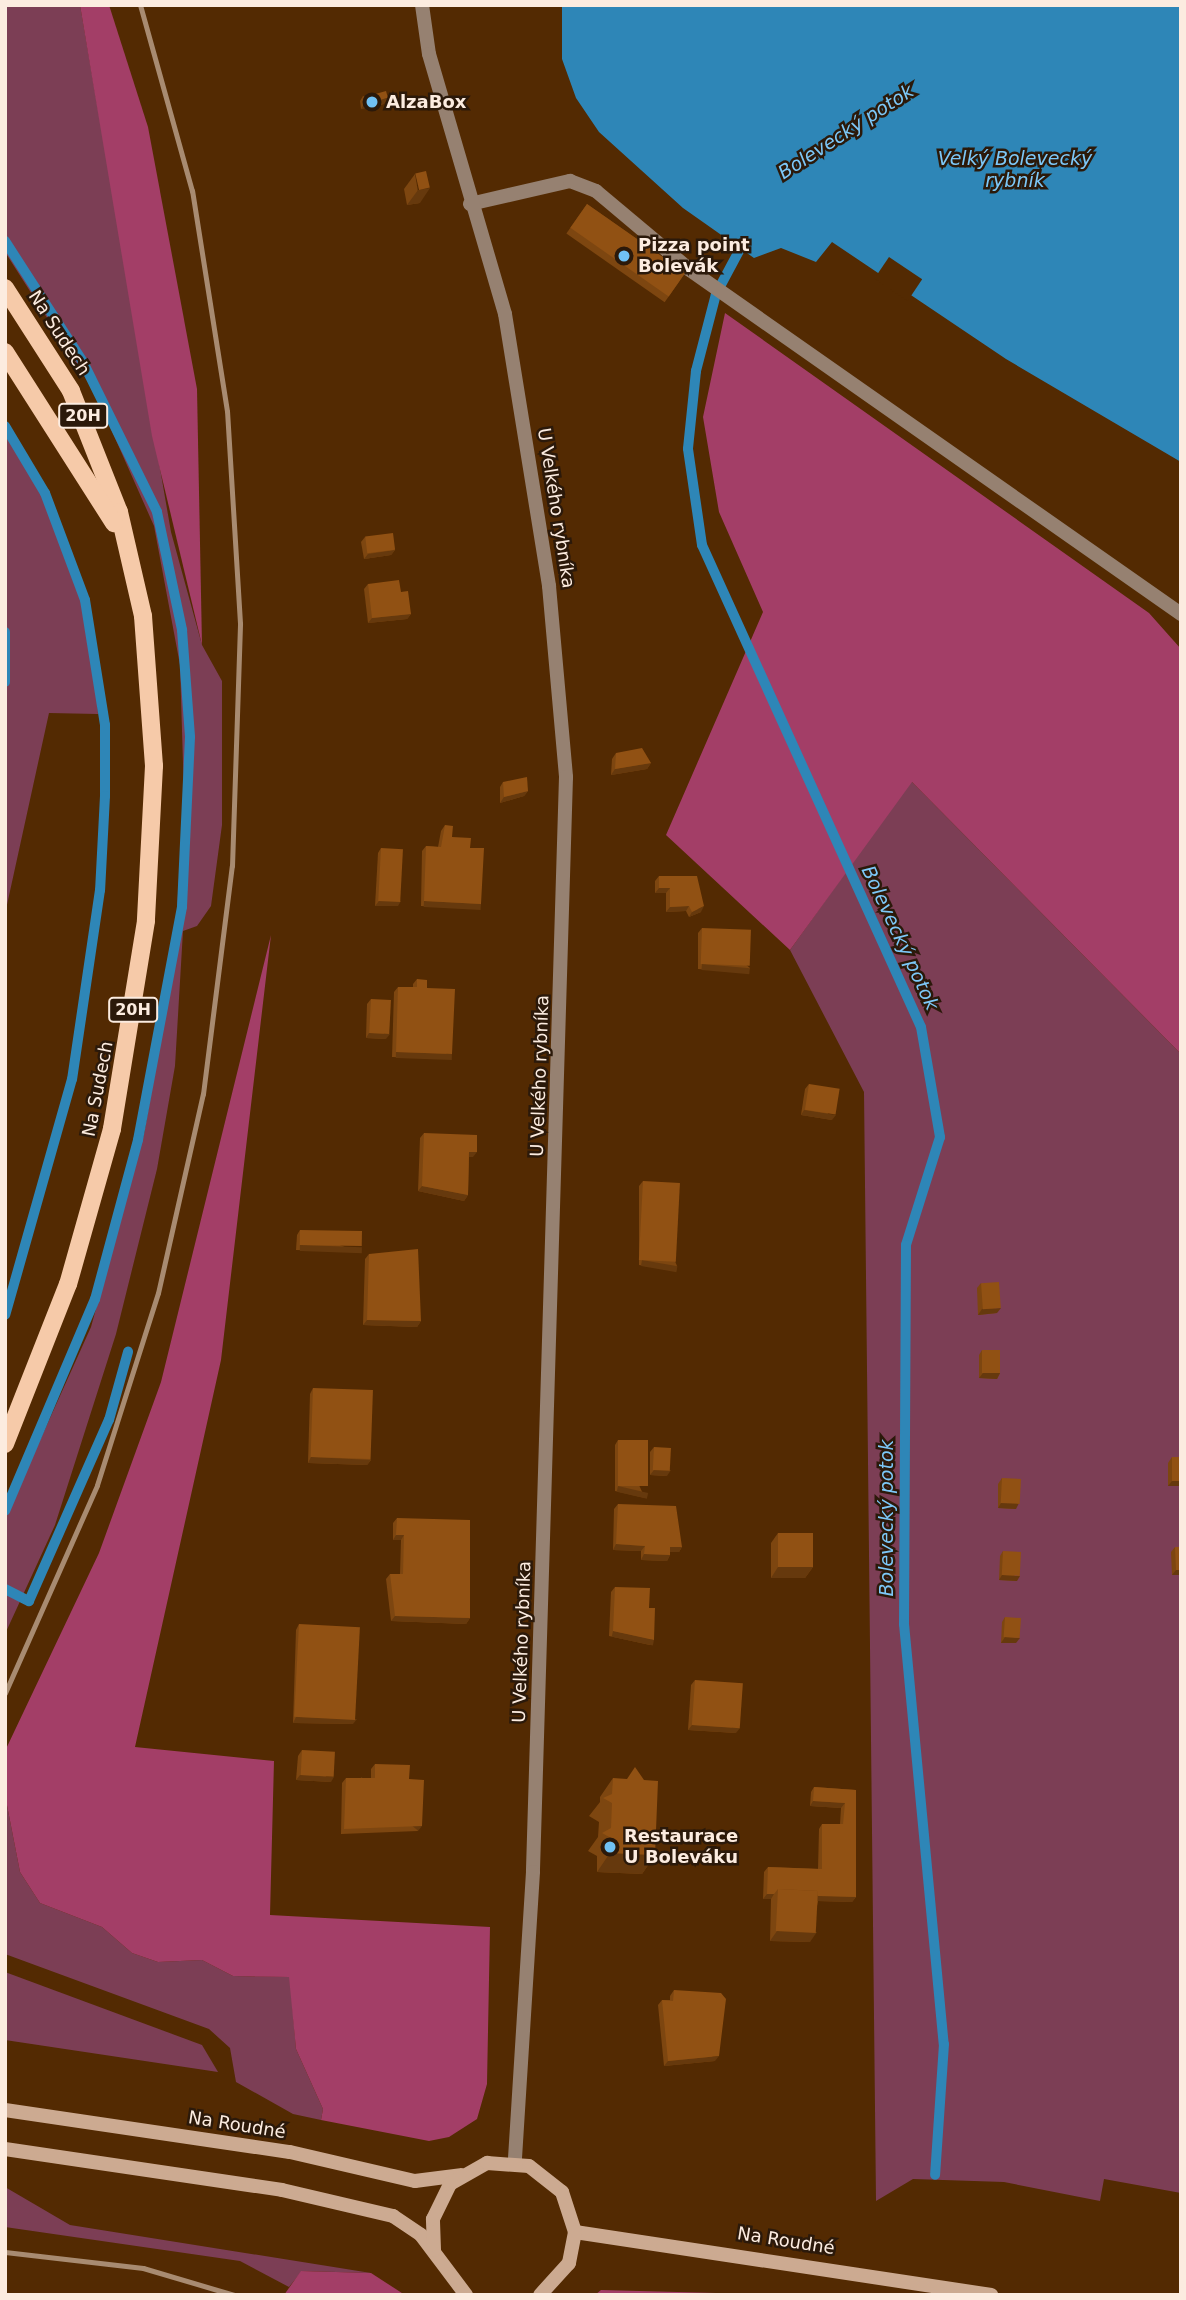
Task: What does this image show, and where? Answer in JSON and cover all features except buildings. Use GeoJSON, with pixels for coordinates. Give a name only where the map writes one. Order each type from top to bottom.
{"type":"FeatureCollection","features":[{"type":"Feature","properties":{"kind":"main road","name":"Na Sudech"},"geometry":{"type":"LineString","coordinates":[[5,288],[89,428],[130,559],[150,674],[154,754],[146,921],[130,1034],[88,1222],[5,1444]]}},
{"type":"Feature","properties":{"kind":"main road","name":"Na Sudech"},"geometry":{"type":"LineString","coordinates":[[5,352],[93,482],[130,559]]}},
{"type":"Feature","properties":{"kind":"main road","name":"Na Roudné"},"geometry":{"type":"LineString","coordinates":[[5,2110],[290,2152],[415,2181],[461,2175],[487,2163],[515,2162]]}},
{"type":"Feature","properties":{"kind":"main road"},"geometry":{"type":"LineString","coordinates":[[5,2149],[351,2204],[407,2223],[466,2295]]}},
{"type":"Feature","properties":{"kind":"main road"},"geometry":{"type":"LineString","coordinates":[[515,2162],[553,2181],[569,2204],[575,2232],[569,2263],[540,2295]]}},
{"type":"Feature","properties":{"kind":"main road"},"geometry":{"type":"LineString","coordinates":[[435,2255],[437,2205],[461,2175]]}},
{"type":"Feature","properties":{"kind":"main road","name":"Na Roudné"},"geometry":{"type":"LineString","coordinates":[[575,2232],[991,2295]]}},
{"type":"Feature","properties":{"kind":"street","name":"U Velkého rybníka"},"geometry":{"type":"LineString","coordinates":[[422,5],[470,204],[505,314],[549,586],[568,834],[533,1883],[515,2162]]}},
{"type":"Feature","properties":{"kind":"street"},"geometry":{"type":"LineString","coordinates":[[470,204],[570,181],[596,191],[690,270],[1181,614]]}},
{"type":"Feature","properties":{"kind":"shaded area"},"geometry":{"type":"Polygon","coordinates":[[[5,5],[80,5],[171,532],[202,645],[222,681],[222,825],[211,906],[197,926],[183,931],[175,1066],[157,1169],[116,1334],[55,1525],[5,1634],[5,1518],[91,1327],[144,1134],[181,923],[177,910],[184,796],[180,665],[154,526],[95,393],[5,252],[5,5]]]}},
{"type":"Feature","properties":{"kind":"shaded area"},"geometry":{"type":"Polygon","coordinates":[[[80,5],[109,5],[148,127],[197,389],[202,645],[152,436],[80,5]]]}},
{"type":"Feature","properties":{"kind":"shaded area"},"geometry":{"type":"Polygon","coordinates":[[[725,313],[1149,613],[1181,649],[1181,1054],[912,782],[790,950],[666,835],[763,612],[719,512],[703,417],[725,313]]]}},
{"type":"Feature","properties":{"kind":"shaded area"},"geometry":{"type":"Polygon","coordinates":[[[5,425],[72,552],[95,642],[98,714],[49,713],[5,914],[5,425]]]}},
{"type":"Feature","properties":{"kind":"shaded area"},"geometry":{"type":"Polygon","coordinates":[[[911,781],[1181,1054],[1181,2193],[1104,2179],[1100,2201],[1004,2182],[913,2179],[876,2201],[864,1092],[790,950],[911,781]]]}},
{"type":"Feature","properties":{"kind":"shaded area"},"geometry":{"type":"Polygon","coordinates":[[[271,935],[221,1360],[135,1747],[274,1761],[270,1915],[490,1927],[487,2084],[477,2119],[449,2137],[429,2141],[321,2120],[323,2109],[296,2049],[289,1977],[233,1976],[202,1960],[158,1962],[132,1953],[102,1927],[40,1903],[20,1872],[5,1795],[5,1751],[99,1553],[161,1382],[271,935]]]}},
{"type":"Feature","properties":{"kind":"shaded area"},"geometry":{"type":"Polygon","coordinates":[[[5,1795],[20,1872],[40,1903],[102,1927],[132,1953],[158,1962],[202,1960],[233,1976],[290,1977],[296,2049],[323,2109],[321,2120],[293,2114],[236,2082],[230,2048],[209,2029],[5,1954],[5,1795]]]}},
{"type":"Feature","properties":{"kind":"shaded area"},"geometry":{"type":"Polygon","coordinates":[[[5,1972],[202,2045],[218,2072],[5,2040],[5,1972]]]}},
{"type":"Feature","properties":{"kind":"shaded area"},"geometry":{"type":"Polygon","coordinates":[[[5,2187],[70,2225],[371,2273],[302,2271],[289,2287],[240,2261],[5,2227],[5,2187]]]}},
{"type":"Feature","properties":{"kind":"shaded area"},"geometry":{"type":"Polygon","coordinates":[[[301,2271],[371,2273],[405,2295],[284,2295],[301,2271]]]}},
{"type":"Feature","properties":{"kind":"shaded area"},"geometry":{"type":"Polygon","coordinates":[[[601,2290],[795,2295],[595,2295],[601,2290]]]}},
{"type":"Feature","properties":{"kind":"water","name":"Velký Bolevecký rybník"},"geometry":{"type":"Polygon","coordinates":[[[562,5],[1181,5],[1181,462],[1006,359],[832,242],[816,262],[781,248],[754,258],[683,208],[599,132],[576,98],[562,59],[562,5]]]}},
{"type":"Feature","properties":{"kind":"pier"},"geometry":{"type":"Polygon","coordinates":[[[889,257],[922,279],[908,301],[874,279],[889,257]]]}},
{"type":"Feature","properties":{"kind":"waterway","name":"Bolevecký potok"},"geometry":{"type":"LineString","coordinates":[[747,236],[716,294],[696,371],[688,449],[702,545],[921,1027],[940,1137],[906,1245],[904,1624],[944,2044],[935,2175]]}},
{"type":"Feature","properties":{"kind":"waterway"},"geometry":{"type":"LineString","coordinates":[[5,241],[83,362],[157,512],[182,630],[190,737],[182,907],[138,1140],[95,1299],[5,1511]]}},
{"type":"Feature","properties":{"kind":"waterway"},"geometry":{"type":"LineString","coordinates":[[5,426],[45,493],[85,600],[105,725],[105,796],[100,890],[72,1079],[5,1315]]}},
{"type":"Feature","properties":{"kind":"waterway"},"geometry":{"type":"LineString","coordinates":[[5,632],[5,682]]}},
{"type":"Feature","properties":{"kind":"waterway"},"geometry":{"type":"LineString","coordinates":[[5,1589],[29,1601],[109,1420],[128,1352]]}},
{"type":"Feature","properties":{"kind":"railway"},"geometry":{"type":"LineString","coordinates":[[5,1693],[97,1485],[158,1293],[203,1094],[232,866],[240,623],[227,411],[192,191],[140,5]]}},
{"type":"Feature","properties":{"kind":"railway"},"geometry":{"type":"LineString","coordinates":[[5,2252],[143,2268],[234,2295]]}},
{"type":"Feature","properties":{"kind":"place","name":"AlzaBox"},"geometry":{"type":"Point","coordinates":[372,102]}},
{"type":"Feature","properties":{"kind":"place","name":"Pizza point Bolevák"},"geometry":{"type":"Point","coordinates":[624,256]}},
{"type":"Feature","properties":{"kind":"place","name":"Restaurace U Boleváku"},"geometry":{"type":"Point","coordinates":[610,1847]}}]}
